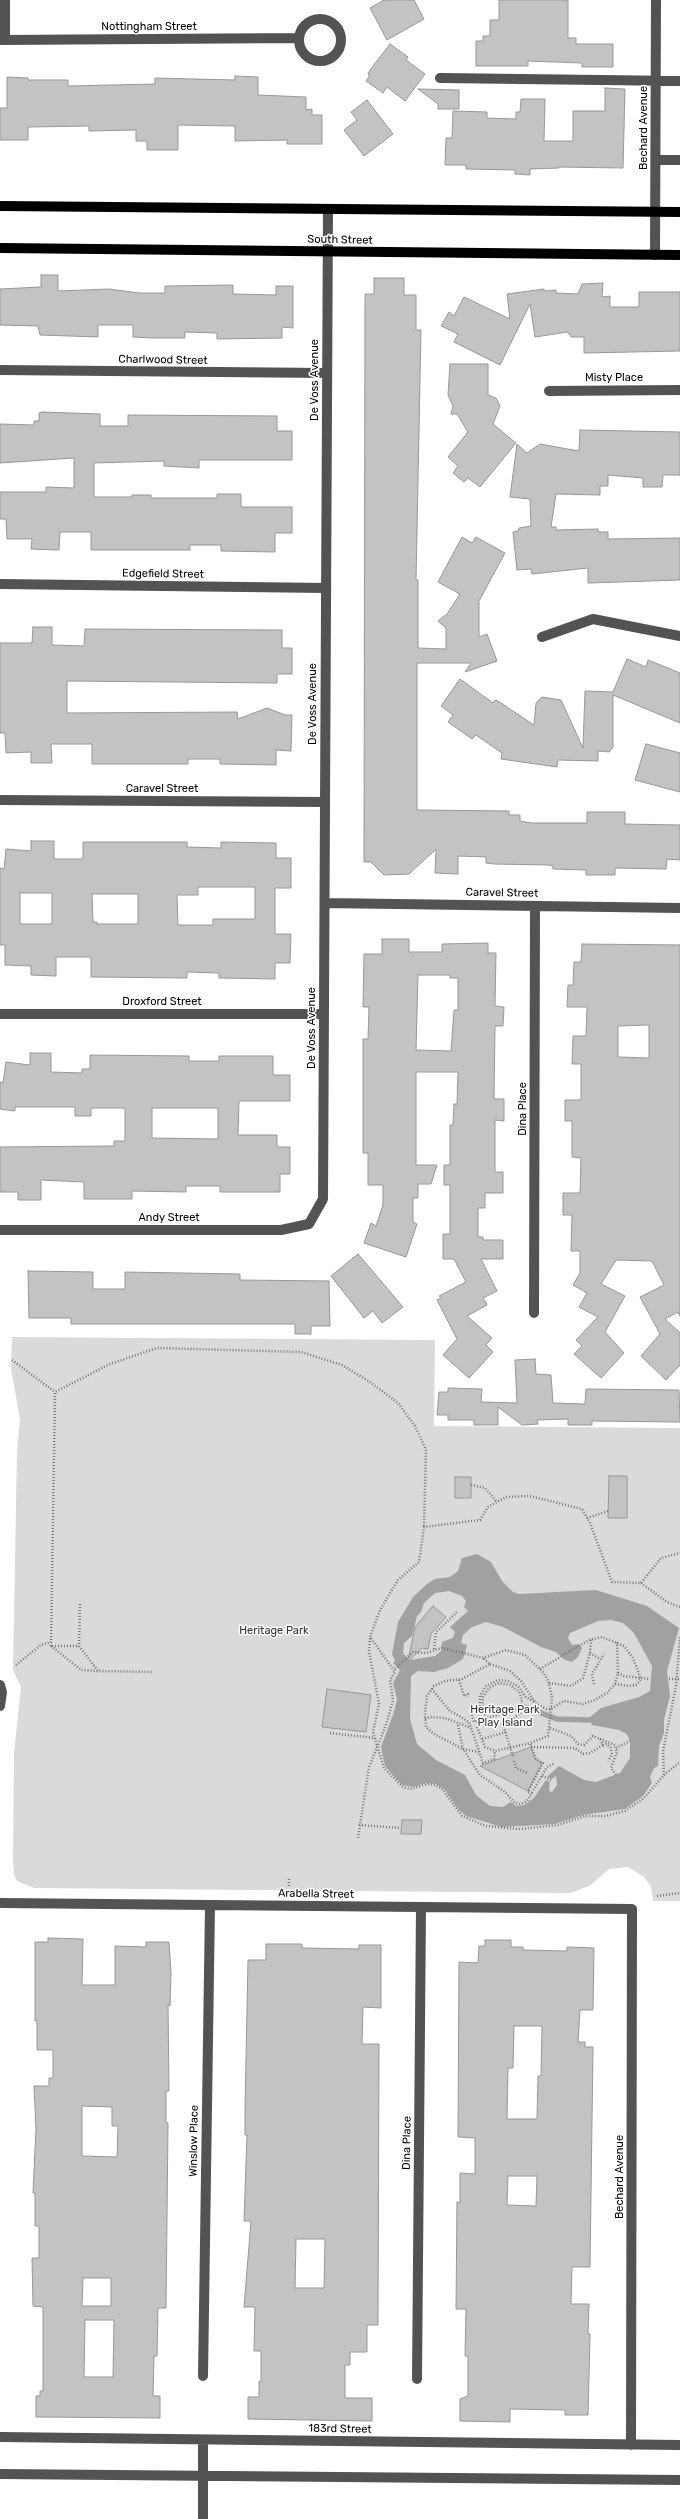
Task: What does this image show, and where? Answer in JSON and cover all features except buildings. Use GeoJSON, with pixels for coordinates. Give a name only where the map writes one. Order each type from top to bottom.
{"type":"FeatureCollection","features":[{"type":"Feature","properties":{"kind":"main road"},"geometry":{"type":"LineString","coordinates":[[0,206],[680,212]]}},
{"type":"Feature","properties":{"kind":"main road","name":"South Street"},"geometry":{"type":"LineString","coordinates":[[0,248],[680,256]]}},
{"type":"Feature","properties":{"kind":"street"},"geometry":{"type":"LineString","coordinates":[[2,40],[5,0]]}},
{"type":"Feature","properties":{"kind":"street","name":"Bechard Avenue"},"geometry":{"type":"LineString","coordinates":[[655,255],[656,0]]}},
{"type":"Feature","properties":{"kind":"street"},"geometry":{"type":"LineString","coordinates":[[313,19],[322,19],[336,26],[341,42],[334,56],[326,60],[318,61],[303,54],[298,38],[301,30],[306,24],[313,19]]}},
{"type":"Feature","properties":{"kind":"street","name":"Nottingham Street"},"geometry":{"type":"LineString","coordinates":[[2,40],[298,38]]}},
{"type":"Feature","properties":{"kind":"street"},"geometry":{"type":"LineString","coordinates":[[440,78],[680,81]]}},
{"type":"Feature","properties":{"kind":"street"},"geometry":{"type":"LineString","coordinates":[[656,160],[680,160]]}},
{"type":"Feature","properties":{"kind":"street","name":"De Voss Avenue"},"geometry":{"type":"LineString","coordinates":[[323,1199],[328,209]]}},
{"type":"Feature","properties":{"kind":"street","name":"Charlwood Street"},"geometry":{"type":"LineString","coordinates":[[0,370],[327,374]]}},
{"type":"Feature","properties":{"kind":"street","name":"Misty Place"},"geometry":{"type":"LineString","coordinates":[[549,390],[680,390]]}},
{"type":"Feature","properties":{"kind":"street","name":"Edgefield Street"},"geometry":{"type":"LineString","coordinates":[[0,584],[326,588]]}},
{"type":"Feature","properties":{"kind":"street"},"geometry":{"type":"LineString","coordinates":[[542,637],[593,619],[680,636]]}},
{"type":"Feature","properties":{"kind":"street","name":"Caravel Street"},"geometry":{"type":"LineString","coordinates":[[0,800],[325,802]]}},
{"type":"Feature","properties":{"kind":"street","name":"Caravel Street"},"geometry":{"type":"LineString","coordinates":[[325,903],[680,908]]}},
{"type":"Feature","properties":{"kind":"street","name":"Dina Place"},"geometry":{"type":"LineString","coordinates":[[534,1313],[535,906]]}},
{"type":"Feature","properties":{"kind":"street","name":"Droxford Street"},"geometry":{"type":"LineString","coordinates":[[0,1014],[324,1014]]}},
{"type":"Feature","properties":{"kind":"street","name":"Andy Street"},"geometry":{"type":"LineString","coordinates":[[0,1230],[280,1230],[309,1224],[323,1199]]}},
{"type":"Feature","properties":{"kind":"street"},"geometry":{"type":"LineString","coordinates":[[0,1685],[2,1692],[0,1706]]}},
{"type":"Feature","properties":{"kind":"street","name":"Arabella Street"},"geometry":{"type":"LineString","coordinates":[[0,1903],[632,1909]]}},
{"type":"Feature","properties":{"kind":"street","name":"Winslow Place"},"geometry":{"type":"LineString","coordinates":[[203,2376],[210,1905]]}},
{"type":"Feature","properties":{"kind":"street","name":"Dina Place"},"geometry":{"type":"LineString","coordinates":[[416,2379],[421,1907]]}},
{"type":"Feature","properties":{"kind":"street","name":"Bechard Avenue"},"geometry":{"type":"LineString","coordinates":[[631,2445],[632,1909]]}},
{"type":"Feature","properties":{"kind":"street","name":"183rd Street"},"geometry":{"type":"LineString","coordinates":[[0,2437],[680,2445]]}},
{"type":"Feature","properties":{"kind":"street"},"geometry":{"type":"LineString","coordinates":[[203,2519],[204,2440]]}},
{"type":"Feature","properties":{"kind":"street"},"geometry":{"type":"LineString","coordinates":[[0,2474],[203,2477],[680,2480]]}},
{"type":"Feature","properties":{"kind":"path"},"geometry":{"type":"LineString","coordinates":[[55,1392],[110,1364],[157,1348],[301,1352],[342,1365],[370,1382],[398,1403],[415,1426],[426,1450],[424,1528],[419,1562],[398,1580],[380,1610],[370,1637],[369,1651],[379,1704],[373,1732],[376,1746],[384,1768],[403,1787],[410,1789],[428,1784],[436,1785],[443,1790],[462,1816],[486,1826],[504,1829],[558,1825],[585,1816],[605,1816],[625,1811],[644,1798],[664,1775],[680,1762]]}},
{"type":"Feature","properties":{"kind":"path"},"geometry":{"type":"LineString","coordinates":[[12,1360],[55,1392]]}},
{"type":"Feature","properties":{"kind":"path"},"geometry":{"type":"LineString","coordinates":[[51,1646],[55,1392]]}},
{"type":"Feature","properties":{"kind":"path"},"geometry":{"type":"LineString","coordinates":[[471,1485],[485,1488],[497,1502]]}},
{"type":"Feature","properties":{"kind":"path"},"geometry":{"type":"LineString","coordinates":[[424,1528],[480,1520],[488,1506],[506,1497],[530,1496],[582,1509],[587,1518],[612,1582],[641,1583],[667,1602],[680,1607]]}},
{"type":"Feature","properties":{"kind":"path"},"geometry":{"type":"LineString","coordinates":[[587,1518],[608,1511]]}},
{"type":"Feature","properties":{"kind":"path"},"geometry":{"type":"LineString","coordinates":[[641,1583],[661,1558],[680,1553]]}},
{"type":"Feature","properties":{"kind":"path"},"geometry":{"type":"LineString","coordinates":[[80,1604],[79,1646],[98,1671]]}},
{"type":"Feature","properties":{"kind":"path"},"geometry":{"type":"LineString","coordinates":[[434,1650],[436,1632],[458,1611]]}},
{"type":"Feature","properties":{"kind":"path"},"geometry":{"type":"LineString","coordinates":[[370,1637],[396,1668]]}},
{"type":"Feature","properties":{"kind":"path"},"geometry":{"type":"LineString","coordinates":[[540,1669],[591,1639],[602,1637],[624,1646],[633,1658],[641,1679]]}},
{"type":"Feature","properties":{"kind":"path"},"geometry":{"type":"LineString","coordinates":[[664,1775],[664,1750],[676,1679],[680,1637]]}},
{"type":"Feature","properties":{"kind":"path"},"geometry":{"type":"LineString","coordinates":[[549,1683],[563,1686],[575,1685],[582,1678],[590,1653],[591,1639]]}},
{"type":"Feature","properties":{"kind":"path"},"geometry":{"type":"LineString","coordinates":[[16,1665],[41,1645],[51,1642]]}},
{"type":"Feature","properties":{"kind":"path"},"geometry":{"type":"LineString","coordinates":[[551,1709],[564,1701],[583,1704],[595,1700],[607,1693],[615,1684],[618,1673],[617,1642]]}},
{"type":"Feature","properties":{"kind":"path"},"geometry":{"type":"LineString","coordinates":[[51,1646],[79,1646]]}},
{"type":"Feature","properties":{"kind":"path"},"geometry":{"type":"LineString","coordinates":[[51,1646],[81,1670],[152,1672]]}},
{"type":"Feature","properties":{"kind":"path"},"geometry":{"type":"LineString","coordinates":[[358,1838],[358,1824],[369,1767],[376,1746],[386,1725],[393,1700],[390,1680],[396,1668],[406,1656],[413,1652],[426,1653],[442,1648],[483,1658],[490,1664],[510,1671],[521,1681],[535,1702]]}},
{"type":"Feature","properties":{"kind":"path"},"geometry":{"type":"LineString","coordinates":[[478,1727],[485,1747],[495,1751],[530,1743],[548,1736],[550,1727],[552,1698],[549,1683],[540,1669],[525,1655],[506,1650],[483,1658]]}},
{"type":"Feature","properties":{"kind":"path"},"geometry":{"type":"LineString","coordinates":[[590,1653],[600,1659]]}},
{"type":"Feature","properties":{"kind":"path"},"geometry":{"type":"LineString","coordinates":[[594,1684],[592,1674],[599,1665],[600,1659],[604,1654]]}},
{"type":"Feature","properties":{"kind":"path"},"geometry":{"type":"LineString","coordinates":[[479,1752],[463,1750],[434,1734],[426,1727],[425,1713],[427,1696],[432,1689],[445,1681],[459,1680],[490,1664]]}},
{"type":"Feature","properties":{"kind":"path"},"geometry":{"type":"LineString","coordinates":[[618,1673],[624,1676],[649,1679]]}},
{"type":"Feature","properties":{"kind":"path"},"geometry":{"type":"LineString","coordinates":[[615,1684],[629,1686],[636,1685],[641,1679]]}},
{"type":"Feature","properties":{"kind":"path"},"geometry":{"type":"LineString","coordinates":[[669,1679],[680,1679]]}},
{"type":"Feature","properties":{"kind":"path"},"geometry":{"type":"LineString","coordinates":[[459,1680],[464,1696],[468,1694],[468,1697]]}},
{"type":"Feature","properties":{"kind":"path"},"geometry":{"type":"LineString","coordinates":[[487,1718],[479,1706],[480,1696],[486,1686],[498,1680],[508,1681],[518,1686],[526,1697],[551,1709]]}},
{"type":"Feature","properties":{"kind":"path"},"geometry":{"type":"LineString","coordinates":[[482,1709],[483,1697],[489,1688],[499,1683],[510,1685],[519,1692],[523,1706],[520,1712],[513,1718],[502,1722],[513,1756]]}},
{"type":"Feature","properties":{"kind":"path"},"geometry":{"type":"LineString","coordinates":[[432,1689],[449,1710],[471,1722],[483,1763],[494,1759],[495,1751]]}},
{"type":"Feature","properties":{"kind":"path"},"geometry":{"type":"LineString","coordinates":[[471,1712],[474,1722],[517,1709],[520,1712]]}},
{"type":"Feature","properties":{"kind":"path"},"geometry":{"type":"LineString","coordinates":[[425,1719],[430,1717],[445,1718],[458,1725],[472,1728]]}},
{"type":"Feature","properties":{"kind":"path"},"geometry":{"type":"LineString","coordinates":[[458,1725],[463,1750],[480,1775],[505,1792],[516,1803],[521,1804],[532,1793],[547,1767],[555,1763]]}},
{"type":"Feature","properties":{"kind":"path"},"geometry":{"type":"LineString","coordinates":[[550,1727],[571,1736],[578,1744],[584,1746],[593,1736],[615,1745],[615,1760],[611,1768],[616,1775]]}},
{"type":"Feature","properties":{"kind":"path"},"geometry":{"type":"LineString","coordinates":[[482,1739],[506,1732]]}},
{"type":"Feature","properties":{"kind":"path"},"geometry":{"type":"LineString","coordinates":[[330,1733],[375,1738]]}},
{"type":"Feature","properties":{"kind":"path"},"geometry":{"type":"LineString","coordinates":[[600,1739],[603,1745]]}},
{"type":"Feature","properties":{"kind":"path"},"geometry":{"type":"LineString","coordinates":[[616,1748],[630,1741]]}},
{"type":"Feature","properties":{"kind":"path"},"geometry":{"type":"LineString","coordinates":[[530,1743],[536,1759],[543,1763],[528,1792],[532,1793]]}},
{"type":"Feature","properties":{"kind":"path"},"geometry":{"type":"LineString","coordinates":[[575,1748],[578,1744]]}},
{"type":"Feature","properties":{"kind":"path"},"geometry":{"type":"LineString","coordinates":[[531,1747],[575,1748],[583,1754],[590,1753],[607,1744],[611,1748],[612,1756],[608,1761]]}},
{"type":"Feature","properties":{"kind":"path"},"geometry":{"type":"LineString","coordinates":[[514,1761],[516,1768],[527,1773]]}},
{"type":"Feature","properties":{"kind":"path"},"geometry":{"type":"LineString","coordinates":[[542,1776],[551,1780]]}},
{"type":"Feature","properties":{"kind":"path"},"geometry":{"type":"LineString","coordinates":[[358,1824],[401,1828]]}},
{"type":"Feature","properties":{"kind":"path"},"geometry":{"type":"LineString","coordinates":[[289,1879],[289,1887]]}},
{"type":"Feature","properties":{"kind":"path"},"geometry":{"type":"LineString","coordinates":[[657,1896],[680,1893]]}},
{"type":"Feature","properties":{"kind":"green space","name":"Heritage Park"},"geometry":{"type":"Polygon","coordinates":[[[12,1337],[435,1340],[434,1426],[680,1428],[680,1901],[653,1901],[651,1887],[644,1877],[628,1867],[609,1869],[591,1885],[571,1893],[34,1888],[17,1881],[14,1875],[13,1859],[14,1753],[21,1687],[13,1670],[17,1452],[20,1419],[11,1369],[12,1337]]]}},
{"type":"Feature","properties":{"kind":"shaded area"},"geometry":{"type":"Polygon","coordinates":[[[477,1554],[491,1562],[502,1581],[513,1592],[519,1594],[596,1590],[647,1606],[679,1628],[667,1671],[670,1696],[664,1720],[664,1733],[659,1746],[658,1766],[654,1768],[650,1777],[652,1783],[643,1796],[625,1809],[583,1815],[555,1824],[502,1827],[466,1816],[458,1809],[445,1790],[436,1784],[427,1783],[413,1787],[402,1785],[385,1766],[381,1747],[394,1712],[397,1699],[393,1683],[400,1670],[393,1663],[395,1661],[392,1654],[398,1622],[413,1597],[435,1579],[450,1577],[458,1571],[462,1558],[477,1554]],[[449,1591],[435,1593],[424,1603],[421,1612],[417,1616],[412,1636],[404,1643],[403,1653],[410,1660],[435,1656],[441,1651],[442,1642],[453,1638],[455,1632],[450,1627],[468,1611],[464,1607],[466,1601],[462,1596],[449,1591]],[[611,1620],[598,1621],[570,1633],[568,1638],[572,1645],[579,1644],[582,1648],[578,1657],[572,1662],[565,1660],[556,1652],[541,1647],[503,1627],[486,1622],[472,1627],[463,1635],[461,1643],[467,1645],[463,1659],[448,1668],[434,1672],[418,1671],[411,1676],[410,1719],[417,1744],[436,1760],[465,1775],[476,1795],[490,1806],[503,1807],[511,1802],[516,1806],[524,1805],[534,1798],[546,1780],[550,1782],[549,1791],[552,1792],[557,1785],[556,1776],[552,1779],[547,1777],[559,1766],[584,1780],[596,1782],[620,1773],[630,1758],[630,1741],[627,1734],[619,1730],[592,1725],[589,1718],[601,1708],[639,1697],[650,1691],[652,1666],[634,1633],[623,1623],[611,1620]]]}},
{"type":"Feature","properties":{"kind":"waterway"},"geometry":{"type":"LineString","coordinates":[[525,1707],[557,1719],[589,1720]]}},
{"type":"Feature","properties":{"kind":"park label","name":"Heritage Park Play Island"},"geometry":{"type":"Point","coordinates":[505,1716]}}]}
